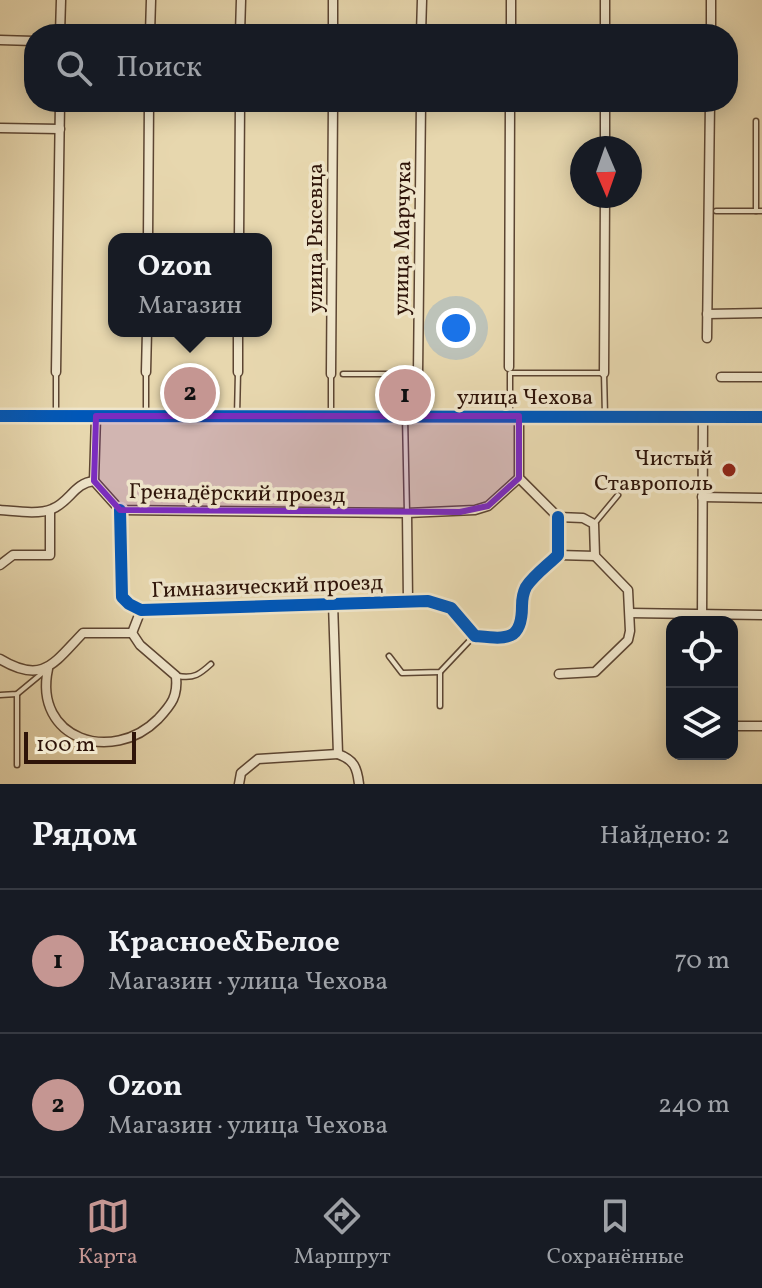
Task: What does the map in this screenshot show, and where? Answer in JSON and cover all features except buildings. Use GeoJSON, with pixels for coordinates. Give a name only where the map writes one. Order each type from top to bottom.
{"type":"FeatureCollection","features":[{"type":"Feature","properties":{"kind":"street"},"geometry":{"type":"LineString","coordinates":[[60,24],[61,0]]}},
{"type":"Feature","properties":{"kind":"street"},"geometry":{"type":"LineString","coordinates":[[150,24],[151,0]]}},
{"type":"Feature","properties":{"kind":"street"},"geometry":{"type":"LineString","coordinates":[[240,24],[241,0]]}},
{"type":"Feature","properties":{"kind":"street"},"geometry":{"type":"LineString","coordinates":[[333,0],[333,24]]}},
{"type":"Feature","properties":{"kind":"street"},"geometry":{"type":"LineString","coordinates":[[421,24],[422,0]]}},
{"type":"Feature","properties":{"kind":"street"},"geometry":{"type":"LineString","coordinates":[[511,0],[511,24]]}},
{"type":"Feature","properties":{"kind":"street"},"geometry":{"type":"LineString","coordinates":[[605,0],[605,24]]}},
{"type":"Feature","properties":{"kind":"street"},"geometry":{"type":"LineString","coordinates":[[711,0],[711,24]]}},
{"type":"Feature","properties":{"kind":"street"},"geometry":{"type":"LineString","coordinates":[[0,40],[24,41]]}},
{"type":"Feature","properties":{"kind":"street"},"geometry":{"type":"LineString","coordinates":[[56,372],[60,112]]}},
{"type":"Feature","properties":{"kind":"street"},"geometry":{"type":"LineString","coordinates":[[148,233],[149,112]]}},
{"type":"Feature","properties":{"kind":"street"},"geometry":{"type":"LineString","coordinates":[[239,233],[240,112]]}},
{"type":"Feature","properties":{"kind":"street","name":"улица Рысевца"},"geometry":{"type":"LineString","coordinates":[[331,374],[333,112]]}},
{"type":"Feature","properties":{"kind":"street","name":"улица Марчука"},"geometry":{"type":"LineString","coordinates":[[418,374],[421,112]]}},
{"type":"Feature","properties":{"kind":"street"},"geometry":{"type":"LineString","coordinates":[[509,367],[510,112]]}},
{"type":"Feature","properties":{"kind":"street"},"geometry":{"type":"LineString","coordinates":[[605,112],[605,136]]}},
{"type":"Feature","properties":{"kind":"street"},"geometry":{"type":"LineString","coordinates":[[707,338],[710,112]]}},
{"type":"Feature","properties":{"kind":"street"},"geometry":{"type":"LineString","coordinates":[[0,128],[60,129]]}},
{"type":"Feature","properties":{"kind":"street"},"geometry":{"type":"LineString","coordinates":[[604,373],[605,208]]}},
{"type":"Feature","properties":{"kind":"street"},"geometry":{"type":"LineString","coordinates":[[707,314],[762,313]]}},
{"type":"Feature","properties":{"kind":"street"},"geometry":{"type":"LineString","coordinates":[[146,372],[147,337]]}},
{"type":"Feature","properties":{"kind":"street"},"geometry":{"type":"LineString","coordinates":[[238,337],[238,372]]}},
{"type":"Feature","properties":{"kind":"street"},"geometry":{"type":"LineString","coordinates":[[721,377],[762,377]]}},
{"type":"Feature","properties":{"kind":"street","name":"улица Чехова"},"geometry":{"type":"LineString","coordinates":[[0,416],[762,417]]}},
{"type":"Feature","properties":{"kind":"street"},"geometry":{"type":"LineString","coordinates":[[0,510],[50,511],[75,488],[84,482],[94,481],[96,416]]}},
{"type":"Feature","properties":{"kind":"street"},"geometry":{"type":"LineString","coordinates":[[514,416],[519,478],[558,517],[583,518],[594,524],[595,556],[628,590],[628,640],[600,668],[589,673],[559,674]]}},
{"type":"Feature","properties":{"kind":"street"},"geometry":{"type":"LineString","coordinates":[[702,616],[703,416]]}},
{"type":"Feature","properties":{"kind":"street","name":"Гренадёрский проезд"},"geometry":{"type":"LineString","coordinates":[[94,481],[120,510],[407,513],[475,510],[488,506],[519,478]]}},
{"type":"Feature","properties":{"kind":"street"},"geometry":{"type":"LineString","coordinates":[[702,497],[762,498]]}},
{"type":"Feature","properties":{"kind":"street","name":"Гимназический проезд"},"geometry":{"type":"LineString","coordinates":[[120,510],[122,597],[141,610],[428,601],[451,608],[475,636]]}},
{"type":"Feature","properties":{"kind":"street"},"geometry":{"type":"LineString","coordinates":[[0,565],[13,555],[50,555],[50,511]]}},
{"type":"Feature","properties":{"kind":"street"},"geometry":{"type":"LineString","coordinates":[[407,513],[408,601]]}},
{"type":"Feature","properties":{"kind":"street"},"geometry":{"type":"LineString","coordinates":[[475,636],[510,637],[517,633],[522,621],[525,588],[558,555],[558,517]]}},
{"type":"Feature","properties":{"kind":"street"},"geometry":{"type":"LineString","coordinates":[[558,555],[595,556]]}},
{"type":"Feature","properties":{"kind":"street"},"geometry":{"type":"LineString","coordinates":[[333,603],[338,754]]}},
{"type":"Feature","properties":{"kind":"street"},"geometry":{"type":"LineString","coordinates":[[132,633],[141,610]]}},
{"type":"Feature","properties":{"kind":"street"},"geometry":{"type":"LineString","coordinates":[[630,613],[673,616]]}},
{"type":"Feature","properties":{"kind":"street"},"geometry":{"type":"LineString","coordinates":[[738,616],[762,615]]}},
{"type":"Feature","properties":{"kind":"street"},"geometry":{"type":"LineString","coordinates":[[0,659],[15,668],[33,671],[48,669],[83,633],[132,633]]}},
{"type":"Feature","properties":{"kind":"street"},"geometry":{"type":"LineString","coordinates":[[48,669],[46,692],[52,713],[80,738],[91,743],[113,743],[140,734],[174,702],[178,692],[176,676],[140,645],[132,633]]}},
{"type":"Feature","properties":{"kind":"street"},"geometry":{"type":"LineString","coordinates":[[738,726],[762,726]]}},
{"type":"Feature","properties":{"kind":"street"},"geometry":{"type":"LineString","coordinates":[[239,784],[241,773],[258,759],[338,754],[351,759],[359,784]]}},
{"type":"Feature","properties":{"kind":"lane"},"geometry":{"type":"LineString","coordinates":[[716,211],[759,211],[756,121]]}},
{"type":"Feature","properties":{"kind":"lane"},"geometry":{"type":"LineString","coordinates":[[56,372],[56,416]]}},
{"type":"Feature","properties":{"kind":"lane"},"geometry":{"type":"LineString","coordinates":[[146,372],[146,416]]}},
{"type":"Feature","properties":{"kind":"lane"},"geometry":{"type":"LineString","coordinates":[[237,416],[238,372]]}},
{"type":"Feature","properties":{"kind":"lane"},"geometry":{"type":"LineString","coordinates":[[514,416],[510,373],[604,373],[605,416]]}},
{"type":"Feature","properties":{"kind":"lane"},"geometry":{"type":"LineString","coordinates":[[331,374],[331,416]]}},
{"type":"Feature","properties":{"kind":"lane"},"geometry":{"type":"LineString","coordinates":[[343,374],[418,374],[419,416]]}},
{"type":"Feature","properties":{"kind":"lane"},"geometry":{"type":"LineString","coordinates":[[405,416],[407,513]]}},
{"type":"Feature","properties":{"kind":"lane"},"geometry":{"type":"LineString","coordinates":[[594,524],[618,495]]}},
{"type":"Feature","properties":{"kind":"lane"},"geometry":{"type":"LineString","coordinates":[[440,706],[440,672],[475,636]]}},
{"type":"Feature","properties":{"kind":"lane"},"geometry":{"type":"LineString","coordinates":[[389,656],[402,673],[440,672]]}},
{"type":"Feature","properties":{"kind":"lane"},"geometry":{"type":"LineString","coordinates":[[176,676],[187,678],[199,675],[211,664]]}},
{"type":"Feature","properties":{"kind":"lane"},"geometry":{"type":"LineString","coordinates":[[0,695],[17,694],[48,669]]}},
{"type":"Feature","properties":{"kind":"lane"},"geometry":{"type":"LineString","coordinates":[[17,694],[17,765]]}},
{"type":"Feature","properties":{"kind":"highlighted area"},"geometry":{"type":"Polygon","coordinates":[[[96,416],[519,416],[519,478],[488,506],[460,512],[120,510],[94,481],[96,416]]]}},
{"type":"Feature","properties":{"kind":"cycle path"},"geometry":{"type":"LineString","coordinates":[[0,416],[762,417]]}},
{"type":"Feature","properties":{"kind":"cycle path"},"geometry":{"type":"LineString","coordinates":[[120,510],[122,597],[141,610],[428,601],[451,608],[475,636],[495,638],[515,632],[521,618],[526,587],[558,555],[558,517]]}},
{"type":"Feature","properties":{"kind":"place","name":"Ozon"},"geometry":{"type":"Point","coordinates":[190,393]}},
{"type":"Feature","properties":{"kind":"place","name":"Красное&Белое"},"geometry":{"type":"Point","coordinates":[405,395]}},
{"type":"Feature","properties":{"kind":"place","name":"Чистый Ставрополь"},"geometry":{"type":"Point","coordinates":[729,470]}}]}
